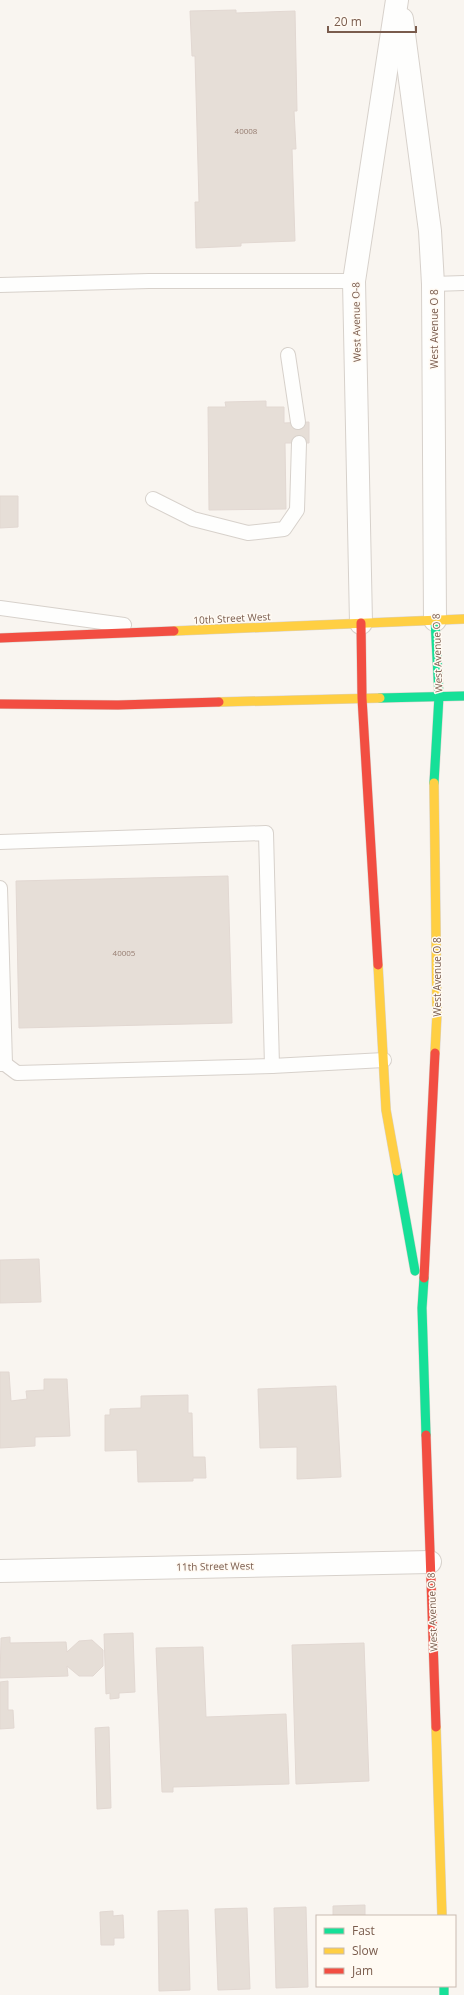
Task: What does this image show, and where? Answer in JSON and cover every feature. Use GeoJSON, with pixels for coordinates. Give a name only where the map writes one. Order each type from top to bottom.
{"type":"FeatureCollection","features":[{"type":"Feature","properties":{"kind":"street","name":"West Avenue O-8"},"geometry":{"type":"LineString","coordinates":[[361,623],[354,281],[398,0]]}},
{"type":"Feature","properties":{"kind":"street","name":"West Avenue O 8"},"geometry":{"type":"LineString","coordinates":[[398,0],[430,231],[433,284],[435,620],[439,696],[434,764],[437,1013],[422,1308],[442,1915]]}},
{"type":"Feature","properties":{"kind":"street","name":"10th Street West"},"geometry":{"type":"LineString","coordinates":[[0,638],[464,620]]}},
{"type":"Feature","properties":{"kind":"street","name":"West Avenue O 8"},"geometry":{"type":"LineString","coordinates":[[361,623],[362,698],[386,1110],[422,1308]]}},
{"type":"Feature","properties":{"kind":"street"},"geometry":{"type":"LineString","coordinates":[[0,704],[118,705],[464,696]]}},
{"type":"Feature","properties":{"kind":"street","name":"11th Street West"},"geometry":{"type":"LineString","coordinates":[[0,1570],[430,1562]]}},
{"type":"Feature","properties":{"kind":"lane"},"geometry":{"type":"LineString","coordinates":[[0,285],[149,281],[354,281]]}},
{"type":"Feature","properties":{"kind":"lane"},"geometry":{"type":"LineString","coordinates":[[433,284],[464,283]]}},
{"type":"Feature","properties":{"kind":"lane"},"geometry":{"type":"LineString","coordinates":[[288,355],[298,422]]}},
{"type":"Feature","properties":{"kind":"lane"},"geometry":{"type":"LineString","coordinates":[[153,499],[193,519],[248,533],[284,529],[297,510],[299,443]]}},
{"type":"Feature","properties":{"kind":"lane"},"geometry":{"type":"LineString","coordinates":[[0,608],[170,632]]}},
{"type":"Feature","properties":{"kind":"lane"},"geometry":{"type":"LineString","coordinates":[[0,842],[266,833],[272,1066]]}},
{"type":"Feature","properties":{"kind":"lane"},"geometry":{"type":"LineString","coordinates":[[0,888],[2,1064],[17,1073],[272,1066],[384,1060]]}},
{"type":"Feature","properties":{"kind":"building"},"geometry":{"type":"Polygon","coordinates":[[[236,10],[236,13],[295,11],[297,111],[294,111],[296,149],[292,149],[295,241],[241,243],[241,246],[196,248],[195,202],[199,202],[195,56],[192,56],[190,11],[236,10]]]}},
{"type":"Feature","properties":{"kind":"building"},"geometry":{"type":"Polygon","coordinates":[[[266,401],[266,407],[284,407],[284,423],[309,422],[309,443],[285,443],[286,509],[209,510],[208,407],[226,407],[225,402],[266,401]]]}},
{"type":"Feature","properties":{"kind":"building"},"geometry":{"type":"Polygon","coordinates":[[[0,496],[18,496],[18,527],[0,528],[0,496]]]}},
{"type":"Feature","properties":{"kind":"building"},"geometry":{"type":"Polygon","coordinates":[[[228,876],[232,1023],[19,1028],[16,881],[228,876]]]}},
{"type":"Feature","properties":{"kind":"building"},"geometry":{"type":"Polygon","coordinates":[[[39,1259],[41,1302],[0,1303],[0,1260],[39,1259]]]}},
{"type":"Feature","properties":{"kind":"building"},"geometry":{"type":"Polygon","coordinates":[[[0,1372],[9,1372],[11,1401],[27,1399],[26,1391],[44,1390],[44,1379],[67,1379],[70,1436],[35,1437],[35,1446],[0,1448],[0,1372]]]}},
{"type":"Feature","properties":{"kind":"building"},"geometry":{"type":"Polygon","coordinates":[[[336,1386],[341,1477],[297,1479],[297,1447],[260,1448],[258,1389],[336,1386]]]}},
{"type":"Feature","properties":{"kind":"building"},"geometry":{"type":"Polygon","coordinates":[[[188,1395],[188,1413],[192,1413],[193,1457],[205,1457],[206,1478],[193,1478],[193,1481],[138,1482],[137,1450],[105,1451],[105,1415],[110,1415],[110,1409],[141,1408],[141,1396],[188,1395]]]}},
{"type":"Feature","properties":{"kind":"building"},"geometry":{"type":"Polygon","coordinates":[[[133,1633],[135,1692],[119,1693],[119,1698],[110,1699],[110,1693],[106,1694],[104,1634],[133,1633]]]}},
{"type":"Feature","properties":{"kind":"building"},"geometry":{"type":"Polygon","coordinates":[[[10,1637],[10,1643],[66,1642],[67,1652],[79,1641],[92,1640],[103,1650],[103,1666],[93,1676],[79,1676],[67,1666],[68,1676],[0,1678],[1,1638],[10,1637]]]}},
{"type":"Feature","properties":{"kind":"building"},"geometry":{"type":"Polygon","coordinates":[[[364,1643],[369,1781],[296,1784],[292,1645],[364,1643]]]}},
{"type":"Feature","properties":{"kind":"building"},"geometry":{"type":"Polygon","coordinates":[[[203,1647],[206,1717],[286,1714],[289,1784],[173,1787],[173,1792],[162,1792],[156,1648],[203,1647]]]}},
{"type":"Feature","properties":{"kind":"building"},"geometry":{"type":"Polygon","coordinates":[[[8,1681],[8,1710],[13,1710],[14,1728],[0,1729],[0,1682],[8,1681]]]}},
{"type":"Feature","properties":{"kind":"building"},"geometry":{"type":"Polygon","coordinates":[[[109,1727],[111,1808],[97,1809],[95,1728],[109,1727]]]}},
{"type":"Feature","properties":{"kind":"building"},"geometry":{"type":"Polygon","coordinates":[[[365,1905],[365,1915],[333,1915],[333,1906],[365,1905]]]}},
{"type":"Feature","properties":{"kind":"building"},"geometry":{"type":"Polygon","coordinates":[[[306,1907],[308,1987],[276,1988],[274,1908],[306,1907]]]}},
{"type":"Feature","properties":{"kind":"building"},"geometry":{"type":"Polygon","coordinates":[[[247,1908],[250,1989],[218,1990],[215,1909],[247,1908]]]}},
{"type":"Feature","properties":{"kind":"building"},"geometry":{"type":"Polygon","coordinates":[[[188,1910],[190,1990],[159,1991],[158,1911],[188,1910]]]}},
{"type":"Feature","properties":{"kind":"building"},"geometry":{"type":"Polygon","coordinates":[[[113,1911],[113,1916],[123,1915],[124,1938],[114,1938],[114,1945],[101,1945],[100,1912],[113,1911]]]}},
{"type":"Feature","properties":{"kind":"traffic: fast"},"geometry":{"type":"LineString","coordinates":[[434,783],[439,696],[435,620]]}},
{"type":"Feature","properties":{"kind":"traffic: fast"},"geometry":{"type":"LineString","coordinates":[[380,698],[464,696]]}},
{"type":"Feature","properties":{"kind":"traffic: fast"},"geometry":{"type":"LineString","coordinates":[[397,1171],[415,1271]]}},
{"type":"Feature","properties":{"kind":"traffic: fast"},"geometry":{"type":"LineString","coordinates":[[424,1278],[422,1308],[426,1435]]}},
{"type":"Feature","properties":{"kind":"traffic: fast"},"geometry":{"type":"LineString","coordinates":[[444,1987],[444,1995]]}},
{"type":"Feature","properties":{"kind":"traffic: slow"},"geometry":{"type":"LineString","coordinates":[[174,631],[464,619]]}},
{"type":"Feature","properties":{"kind":"traffic: slow"},"geometry":{"type":"LineString","coordinates":[[219,702],[380,698]]}},
{"type":"Feature","properties":{"kind":"traffic: slow"},"geometry":{"type":"LineString","coordinates":[[434,783],[437,1013],[435,1053]]}},
{"type":"Feature","properties":{"kind":"traffic: slow"},"geometry":{"type":"LineString","coordinates":[[378,965],[386,1110],[397,1171]]}},
{"type":"Feature","properties":{"kind":"traffic: slow"},"geometry":{"type":"LineString","coordinates":[[436,1727],[442,1915]]}},
{"type":"Feature","properties":{"kind":"traffic: jam"},"geometry":{"type":"LineString","coordinates":[[361,623],[362,698],[378,965]]}},
{"type":"Feature","properties":{"kind":"traffic: jam"},"geometry":{"type":"LineString","coordinates":[[0,638],[174,631]]}},
{"type":"Feature","properties":{"kind":"traffic: jam"},"geometry":{"type":"LineString","coordinates":[[0,704],[118,705],[219,702]]}},
{"type":"Feature","properties":{"kind":"traffic: jam"},"geometry":{"type":"LineString","coordinates":[[424,1278],[435,1053]]}},
{"type":"Feature","properties":{"kind":"traffic: jam"},"geometry":{"type":"LineString","coordinates":[[426,1435],[436,1727]]}}]}
